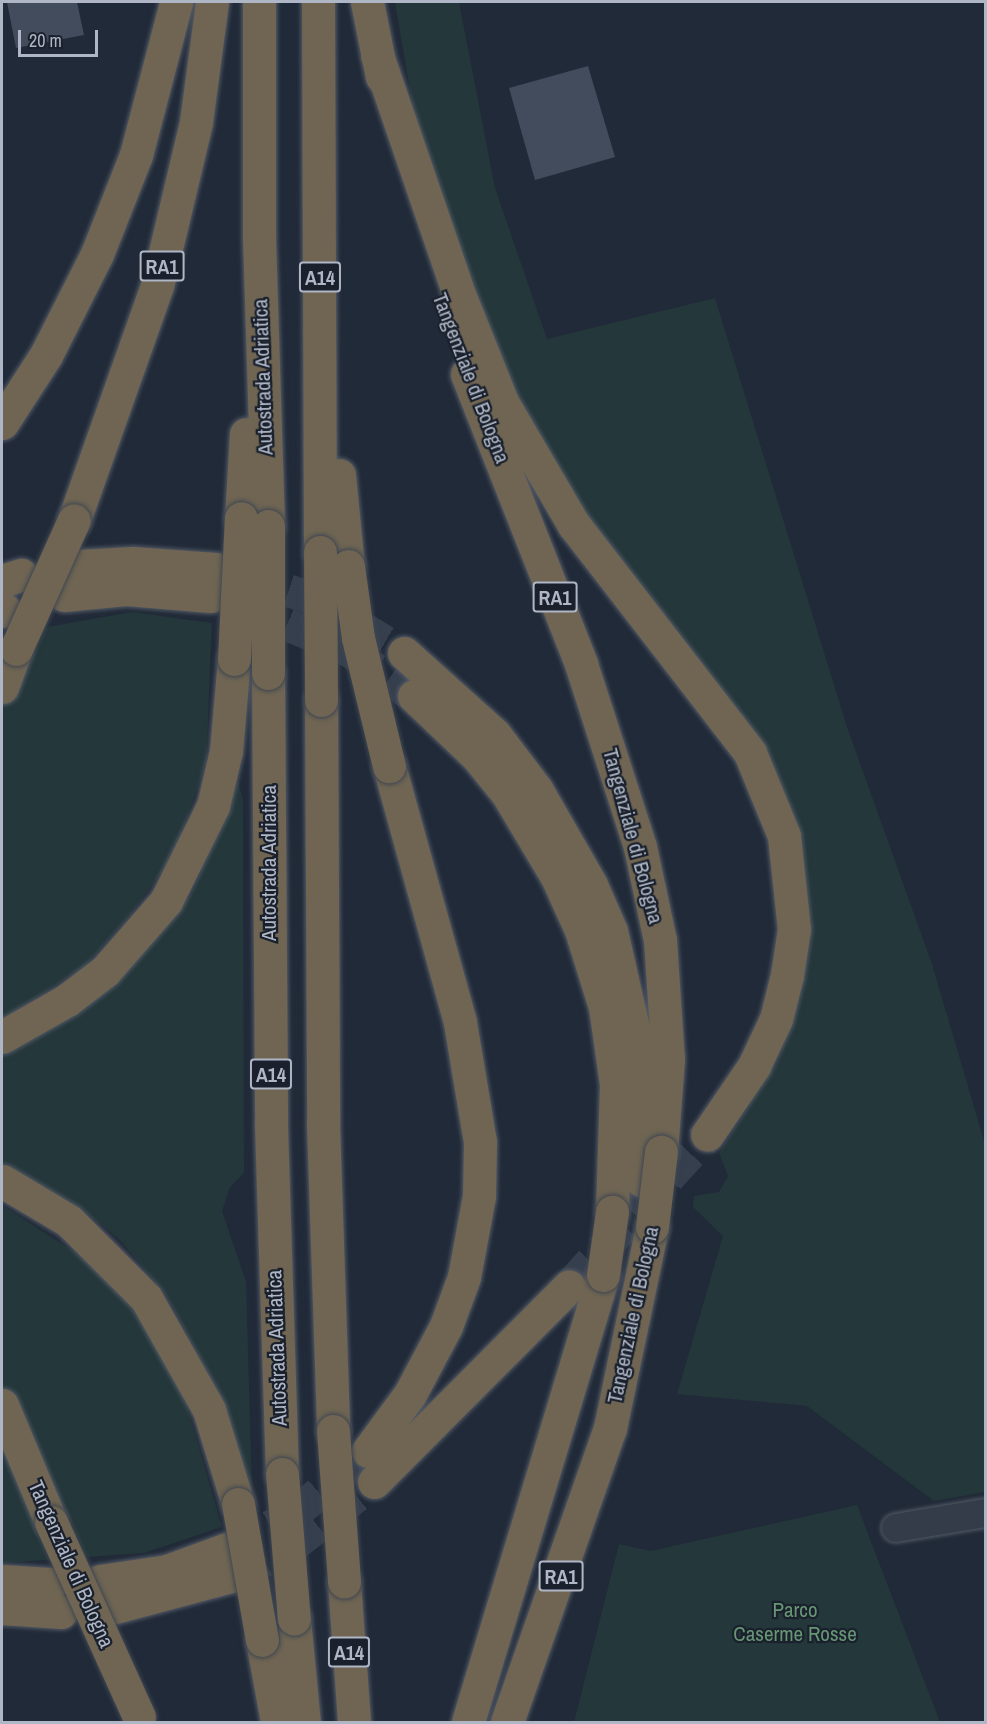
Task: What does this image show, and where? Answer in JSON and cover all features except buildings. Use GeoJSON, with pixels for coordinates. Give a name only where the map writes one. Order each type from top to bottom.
{"type":"FeatureCollection","features":[{"type":"Feature","properties":{"kind":"highway"},"geometry":{"type":"LineString","coordinates":[[2,423],[46,355],[97,254],[136,155],[176,2]]}},
{"type":"Feature","properties":{"kind":"highway","name":"RA1"},"geometry":{"type":"LineString","coordinates":[[2,687],[16,649],[74,520],[157,286],[196,122],[212,2]]}},
{"type":"Feature","properties":{"kind":"highway","name":"Autostrada Adriatica"},"geometry":{"type":"LineString","coordinates":[[259,2],[259,238],[255,522],[268,673],[273,1221],[282,1474],[304,1722]]}},
{"type":"Feature","properties":{"kind":"highway","name":"A14"},"geometry":{"type":"LineString","coordinates":[[318,2],[320,278],[334,559],[321,700],[323,1123],[333,1431],[354,1722]]}},
{"type":"Feature","properties":{"kind":"highway","name":"Tangenziale di Bologna"},"geometry":{"type":"LineString","coordinates":[[367,2],[402,174],[441,303],[581,664],[640,847],[660,940],[668,1059],[661,1152],[637,1291],[609,1428],[507,1722]]}},
{"type":"Feature","properties":{"kind":"highway"},"geometry":{"type":"LineString","coordinates":[[377,55],[460,297],[502,402],[574,525],[750,753],[784,836],[794,929],[782,997],[754,1066],[708,1135]]}},
{"type":"Feature","properties":{"kind":"highway"},"geometry":{"type":"LineString","coordinates":[[2,1037],[68,1000],[105,970],[166,901],[213,806],[226,752],[234,659],[255,522]]}},
{"type":"Feature","properties":{"kind":"highway"},"geometry":{"type":"LineString","coordinates":[[334,559],[358,638],[389,766],[462,1032],[480,1142],[479,1196],[464,1276],[446,1326],[410,1394],[368,1451]]}},
{"type":"Feature","properties":{"kind":"highway"},"geometry":{"type":"LineString","coordinates":[[71,580],[126,589],[213,582]]}},
{"type":"Feature","properties":{"kind":"highway"},"geometry":{"type":"LineString","coordinates":[[404,653],[495,735],[543,799],[591,885],[611,931],[640,1059],[641,1180],[646,1234]]}},
{"type":"Feature","properties":{"kind":"highway"},"geometry":{"type":"LineString","coordinates":[[414,696],[477,756],[507,794],[557,877],[581,930],[605,1007],[616,1084],[612,1212],[603,1275],[468,1722]]}},
{"type":"Feature","properties":{"kind":"highway"},"geometry":{"type":"LineString","coordinates":[[2,1181],[69,1221],[146,1298],[209,1410],[238,1504],[277,1722]]}},
{"type":"Feature","properties":{"kind":"highway"},"geometry":{"type":"LineString","coordinates":[[374,1482],[569,1286]]}},
{"type":"Feature","properties":{"kind":"highway","name":"Tangenziale di Bologna"},"geometry":{"type":"LineString","coordinates":[[2,1405],[51,1522],[140,1720]]}},
{"type":"Feature","properties":{"kind":"highway"},"geometry":{"type":"LineString","coordinates":[[105,1594],[167,1571],[231,1562]]}},
{"type":"Feature","properties":{"kind":"highway"},"geometry":{"type":"LineString","coordinates":[[2,1581],[56,1598],[2,1608]]}},
{"type":"Feature","properties":{"kind":"street"},"geometry":{"type":"LineString","coordinates":[[897,1528],[986,1513]]}},
{"type":"Feature","properties":{"kind":"green space"},"geometry":{"type":"Polygon","coordinates":[[[395,2],[459,2],[495,188],[547,339],[715,298],[847,727],[932,964],[985,1144],[985,1492],[934,1501],[807,1406],[677,1394],[723,1236],[693,1207],[694,1196],[719,1192],[728,1176],[719,1153],[778,1061],[799,998],[807,944],[794,834],[516,410],[419,143],[395,2]]]}},
{"type":"Feature","properties":{"kind":"green space"},"geometry":{"type":"Polygon","coordinates":[[[132,612],[212,623],[206,763],[173,857],[131,914],[85,966],[2,1020],[2,635],[132,612]]]}},
{"type":"Feature","properties":{"kind":"green space"},"geometry":{"type":"Polygon","coordinates":[[[238,780],[243,801],[244,1173],[230,1187],[222,1211],[246,1282],[252,1491],[225,1406],[167,1296],[120,1240],[81,1208],[2,1163],[2,1051],[131,965],[164,929],[192,893],[238,780]]]}},
{"type":"Feature","properties":{"kind":"green space"},"geometry":{"type":"Polygon","coordinates":[[[2,1205],[82,1257],[131,1306],[183,1393],[222,1527],[144,1553],[2,1563],[2,1205]]]}},
{"type":"Feature","properties":{"kind":"green space","name":"Parco Caserme Rosse"},"geometry":{"type":"Polygon","coordinates":[[[857,1505],[940,1722],[574,1722],[619,1544],[651,1551],[857,1505]]]}},
{"type":"Feature","properties":{"kind":"tunnel"},"geometry":{"type":"LineString","coordinates":[[242,575],[315,599],[404,653]]}},
{"type":"Feature","properties":{"kind":"tunnel"},"geometry":{"type":"LineString","coordinates":[[242,605],[349,650],[414,696]]}},
{"type":"Feature","properties":{"kind":"tunnel"},"geometry":{"type":"LineString","coordinates":[[569,1286],[707,1135]]}},
{"type":"Feature","properties":{"kind":"tunnel"},"geometry":{"type":"LineString","coordinates":[[227,1549],[294,1514],[368,1451]]}},
{"type":"Feature","properties":{"kind":"tunnel"},"geometry":{"type":"LineString","coordinates":[[235,1575],[292,1546],[374,1482]]}}]}
